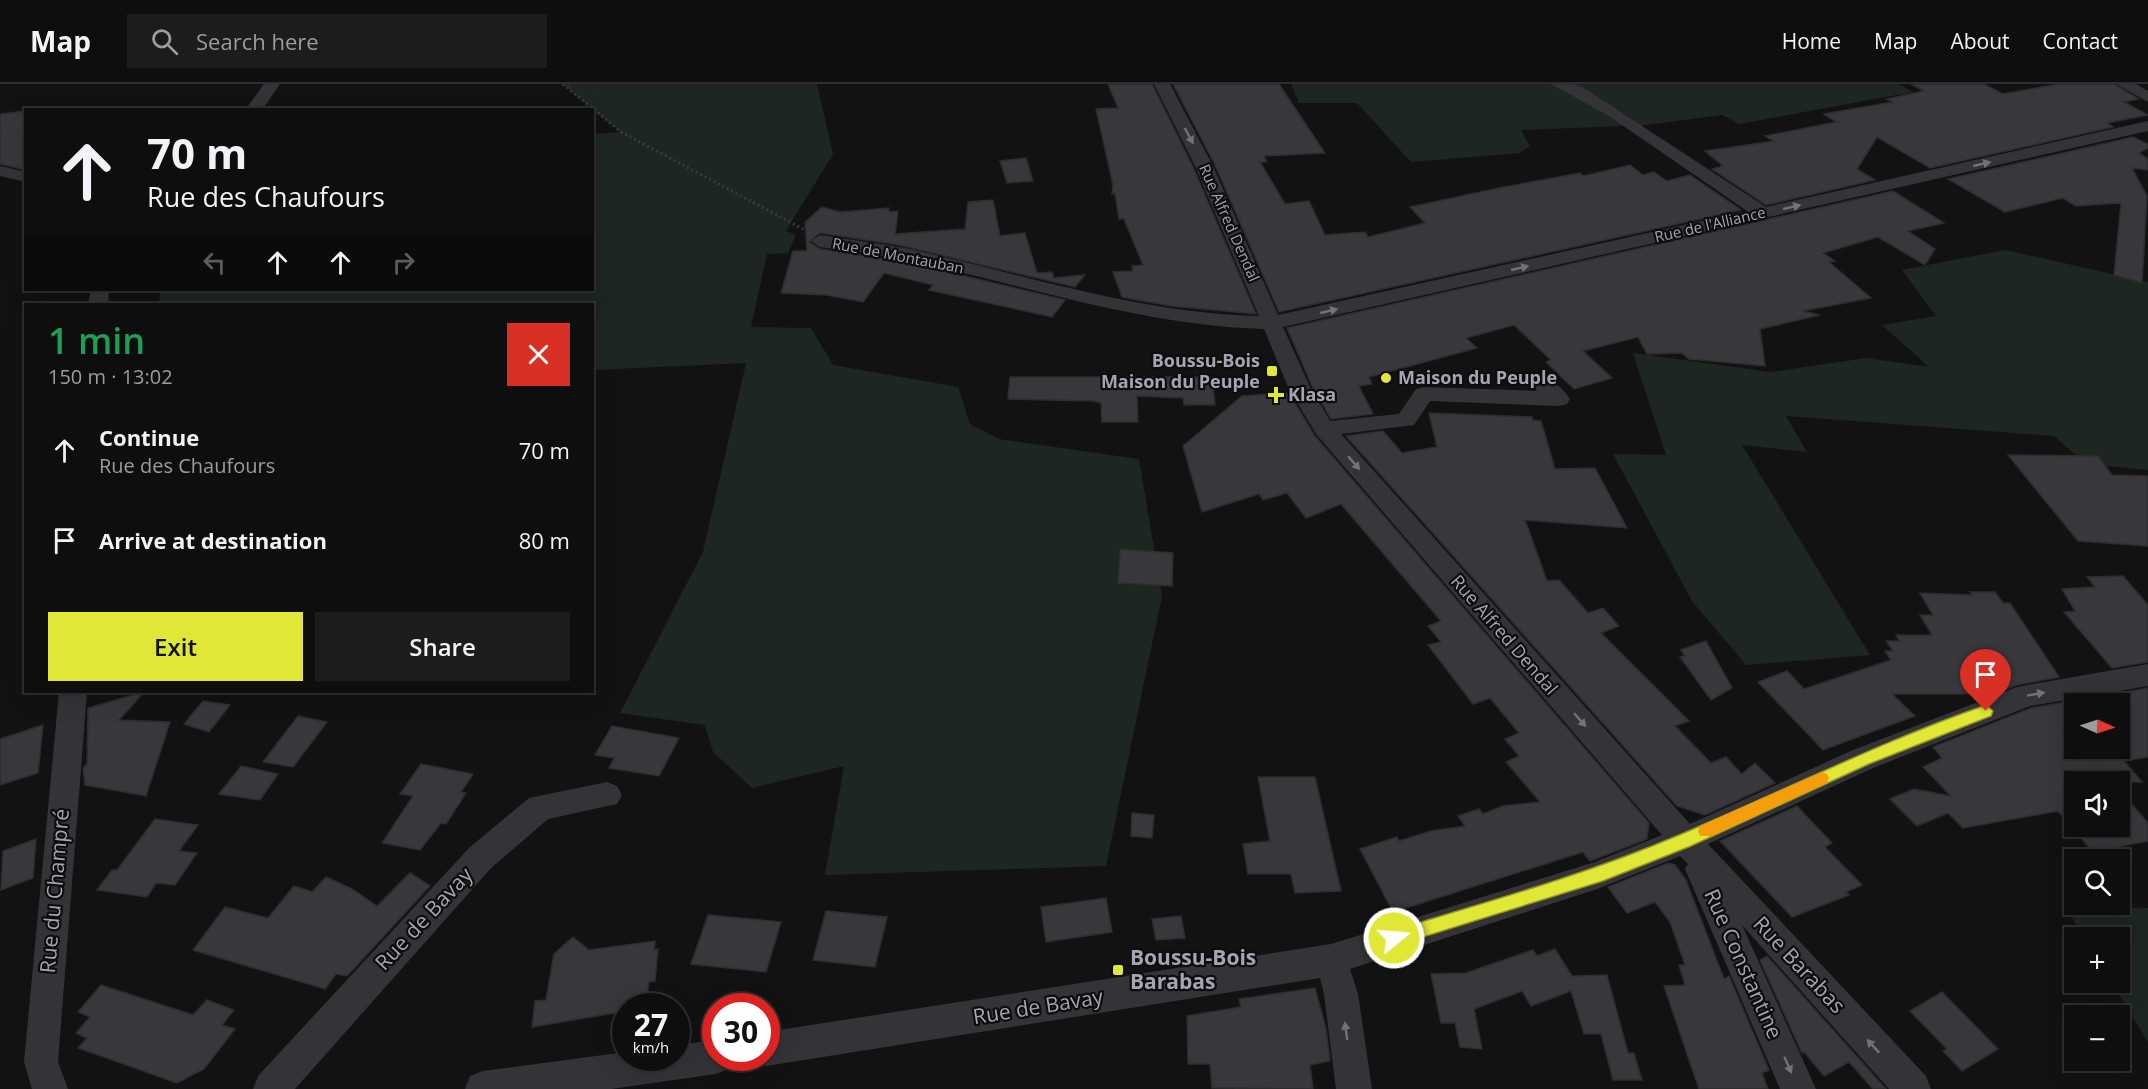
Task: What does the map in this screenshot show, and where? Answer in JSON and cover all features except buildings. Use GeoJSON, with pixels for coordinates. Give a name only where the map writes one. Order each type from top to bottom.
{"type":"FeatureCollection","features":[{"type":"Feature","properties":{"kind":"street"},"geometry":{"type":"LineString","coordinates":[[254,108],[272,84]]}},
{"type":"Feature","properties":{"kind":"street","name":"Rue Alfred Dendal"},"geometry":{"type":"LineString","coordinates":[[1162,84],[1204,166],[1299,387],[1324,429],[1685,840]]}},
{"type":"Feature","properties":{"kind":"street"},"geometry":{"type":"LineString","coordinates":[[1559,84],[1578,91],[1615,113],[1763,213]]}},
{"type":"Feature","properties":{"kind":"street"},"geometry":{"type":"LineString","coordinates":[[2124,84],[2148,97]]}},
{"type":"Feature","properties":{"kind":"street","name":"Rue de l'Alliance"},"geometry":{"type":"LineString","coordinates":[[1272,323],[2148,126]]}},
{"type":"Feature","properties":{"kind":"street"},"geometry":{"type":"LineString","coordinates":[[0,171],[24,177]]}},
{"type":"Feature","properties":{"kind":"street","name":"Rue de Montauban"},"geometry":{"type":"LineString","coordinates":[[820,241],[915,256],[1163,316],[1224,324],[1272,323]]}},
{"type":"Feature","properties":{"kind":"street"},"geometry":{"type":"LineString","coordinates":[[1324,429],[1406,420],[1424,394],[1559,399],[1543,385]]}},
{"type":"Feature","properties":{"kind":"street","name":"Rue de Bavay"},"geometry":{"type":"LineString","coordinates":[[780,1047],[1331,960],[1597,875],[1685,840],[1863,759],[2027,695],[2148,675]]}},
{"type":"Feature","properties":{"kind":"street","name":"Rue du Champré"},"geometry":{"type":"LineString","coordinates":[[50,1089],[41,1062],[73,693]]}},
{"type":"Feature","properties":{"kind":"street","name":"Rue de Bavay"},"geometry":{"type":"LineString","coordinates":[[271,1089],[480,858],[540,807],[607,795]]}},
{"type":"Feature","properties":{"kind":"street","name":"Rue Constantine"},"geometry":{"type":"LineString","coordinates":[[1685,840],[1702,871],[1798,1089]]}},
{"type":"Feature","properties":{"kind":"street","name":"Rue Barabas"},"geometry":{"type":"LineString","coordinates":[[1685,840],[1913,1089]]}},
{"type":"Feature","properties":{"kind":"street"},"geometry":{"type":"LineString","coordinates":[[1331,960],[1341,994],[1354,1089]]}},
{"type":"Feature","properties":{"kind":"street"},"geometry":{"type":"LineString","coordinates":[[483,1089],[702,1059]]}},
{"type":"Feature","properties":{"kind":"path","name":"Rue de Montauban"},"geometry":{"type":"LineString","coordinates":[[563,84],[592,108]]}},
{"type":"Feature","properties":{"kind":"path","name":"Rue de Montauban"},"geometry":{"type":"LineString","coordinates":[[594,110],[621,132],[797,224],[820,241]]}},
{"type":"Feature","properties":{"kind":"shaded area"},"geometry":{"type":"Polygon","coordinates":[[[562,84],[817,84],[833,154],[786,231],[796,235],[788,253],[767,254],[751,327],[811,328],[833,365],[958,387],[970,424],[999,439],[1139,459],[1162,596],[1106,866],[825,875],[844,766],[752,788],[713,752],[705,725],[620,713],[703,552],[746,363],[594,370],[594,303],[159,303],[160,291],[594,291],[594,134],[620,132],[594,110],[594,108],[562,84]]]}},
{"type":"Feature","properties":{"kind":"shaded area"},"geometry":{"type":"Polygon","coordinates":[[[1291,84],[1899,84],[1913,92],[1739,124],[1722,115],[1646,125],[1521,130],[1530,146],[1520,153],[1411,162],[1357,103],[1299,103],[1291,84]]]}},
{"type":"Feature","properties":{"kind":"shaded area"},"geometry":{"type":"Polygon","coordinates":[[[2005,250],[2148,282],[2148,470],[2086,464],[2054,436],[1786,416],[1807,452],[1742,445],[1870,655],[1746,665],[1692,601],[1613,454],[1666,455],[1633,353],[1771,372],[1866,358],[1929,367],[1882,325],[1936,316],[1902,270],[2005,250]]]}},
{"type":"Feature","properties":{"kind":"shaded area"},"geometry":{"type":"Polygon","coordinates":[[[2130,908],[2148,908],[2148,1042],[2130,1012],[2130,1005],[2125,1005],[2118,993],[2130,993],[2130,927],[2078,927],[2071,915],[2130,915],[2130,908]]]}},
{"type":"Feature","properties":{"kind":"slow traffic"},"geometry":{"type":"LineString","coordinates":[[1706,831],[1822,778]]}},
{"type":"Feature","properties":{"kind":"place","name":"Boussu-Bois Maison du Peuple"},"geometry":{"type":"Point","coordinates":[1272,371]}},
{"type":"Feature","properties":{"kind":"place","name":"Maison du Peuple"},"geometry":{"type":"Point","coordinates":[1386,378]}},
{"type":"Feature","properties":{"kind":"place","name":"Klasa"},"geometry":{"type":"Point","coordinates":[1276,395]}},
{"type":"Feature","properties":{"kind":"place","name":"Boussu-Bois Barabas"},"geometry":{"type":"Point","coordinates":[1118,970]}},
{"type":"Feature","properties":{"kind":"route"},"geometry":{"type":"LineString","coordinates":[[1394,938],[1597,875],[1685,840],[1863,759],[1986,711]]}}]}
